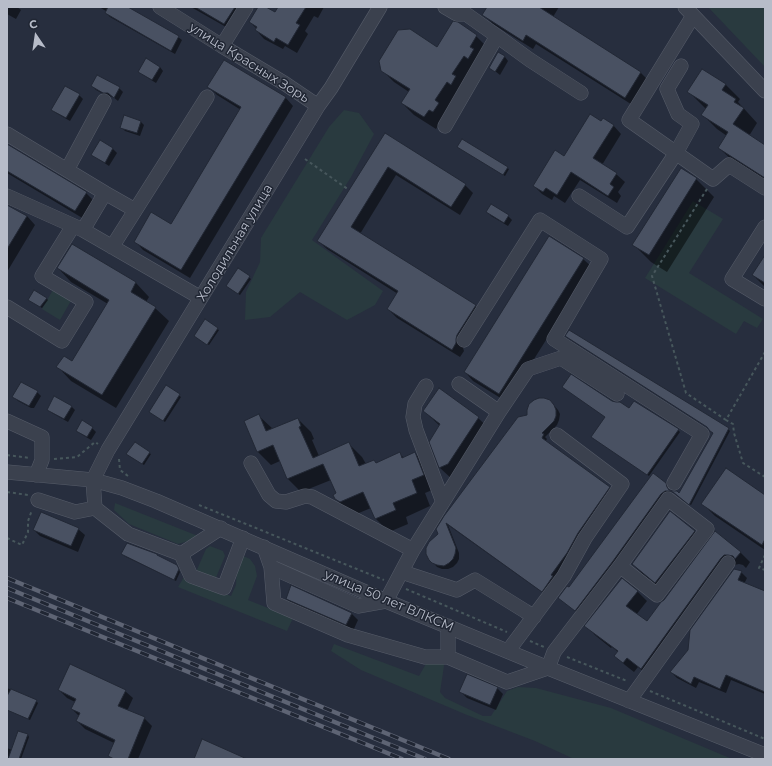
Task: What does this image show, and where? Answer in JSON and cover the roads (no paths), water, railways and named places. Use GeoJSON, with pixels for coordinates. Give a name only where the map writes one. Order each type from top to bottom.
{"type":"FeatureCollection","features":[{"type":"Feature","properties":{"kind":"street","name":"улица Красных Зорь"},"geometry":{"type":"LineString","coordinates":[[160,7],[284,83],[318,106]]}},
{"type":"Feature","properties":{"kind":"street"},"geometry":{"type":"LineString","coordinates":[[222,46],[246,7]]}},
{"type":"Feature","properties":{"kind":"street","name":"Холодильная улица"},"geometry":{"type":"LineString","coordinates":[[93,480],[108,450],[380,7]]}},
{"type":"Feature","properties":{"kind":"street"},"geometry":{"type":"LineString","coordinates":[[445,7],[457,14],[466,14],[530,60],[581,93]]}},
{"type":"Feature","properties":{"kind":"street"},"geometry":{"type":"LineString","coordinates":[[765,91],[689,11],[629,120],[713,179],[729,165],[765,188]]}},
{"type":"Feature","properties":{"kind":"street"},"geometry":{"type":"LineString","coordinates":[[445,126],[497,36]]}},
{"type":"Feature","properties":{"kind":"street"},"geometry":{"type":"LineString","coordinates":[[579,196],[627,227],[676,153],[692,124],[678,114],[667,89],[681,66]]}},
{"type":"Feature","properties":{"kind":"street"},"geometry":{"type":"LineString","coordinates":[[112,247],[207,97]]}},
{"type":"Feature","properties":{"kind":"street"},"geometry":{"type":"LineString","coordinates":[[67,170],[104,101]]}},
{"type":"Feature","properties":{"kind":"street"},"geometry":{"type":"LineString","coordinates":[[7,134],[135,210]]}},
{"type":"Feature","properties":{"kind":"street"},"geometry":{"type":"LineString","coordinates":[[7,307],[62,341],[86,302],[42,276],[106,193]]}},
{"type":"Feature","properties":{"kind":"street"},"geometry":{"type":"LineString","coordinates":[[7,196],[78,228],[202,298]]}},
{"type":"Feature","properties":{"kind":"street"},"geometry":{"type":"LineString","coordinates":[[464,340],[540,220],[601,259],[554,339],[702,434],[674,483]]}},
{"type":"Feature","properties":{"kind":"street"},"geometry":{"type":"LineString","coordinates":[[765,227],[732,279],[765,299]]}},
{"type":"Feature","properties":{"kind":"street"},"geometry":{"type":"LineString","coordinates":[[271,567],[358,606],[386,601],[413,550],[499,412],[528,369],[560,358],[618,394]]}},
{"type":"Feature","properties":{"kind":"street"},"geometry":{"type":"LineString","coordinates":[[460,384],[499,412]]}},
{"type":"Feature","properties":{"kind":"street"},"geometry":{"type":"LineString","coordinates":[[426,386],[415,404],[413,417],[416,430],[443,502]]}},
{"type":"Feature","properties":{"kind":"street"},"geometry":{"type":"LineString","coordinates":[[7,421],[42,437],[42,460],[36,475]]}},
{"type":"Feature","properties":{"kind":"street"},"geometry":{"type":"LineString","coordinates":[[508,651],[564,576],[585,538],[622,484],[557,435]]}},
{"type":"Feature","properties":{"kind":"street"},"geometry":{"type":"LineString","coordinates":[[251,463],[269,495],[276,501],[286,502],[304,496],[312,497],[413,550]]}},
{"type":"Feature","properties":{"kind":"street","name":"улица 50 лет ВЛКСМ"},"geometry":{"type":"LineString","coordinates":[[7,472],[93,480],[115,486],[156,501],[386,601],[765,755]]}},
{"type":"Feature","properties":{"kind":"street"},"geometry":{"type":"LineString","coordinates":[[93,480],[95,508],[128,534],[181,554],[191,576],[224,588],[243,538]]}},
{"type":"Feature","properties":{"kind":"street"},"geometry":{"type":"LineString","coordinates":[[264,547],[271,567],[274,603],[348,635],[425,657],[448,657],[507,682],[548,668],[554,652],[620,566],[668,499],[707,529],[657,595],[620,566]]}},
{"type":"Feature","properties":{"kind":"street"},"geometry":{"type":"LineString","coordinates":[[35,505],[75,512],[95,508]]}},
{"type":"Feature","properties":{"kind":"street"},"geometry":{"type":"LineString","coordinates":[[181,554],[220,528]]}},
{"type":"Feature","properties":{"kind":"street"},"geometry":{"type":"LineString","coordinates":[[629,701],[728,563]]}},
{"type":"Feature","properties":{"kind":"street"},"geometry":{"type":"LineString","coordinates":[[408,574],[457,590],[474,580],[534,617]]}},
{"type":"Feature","properties":{"kind":"street"},"geometry":{"type":"LineString","coordinates":[[448,626],[448,657]]}},
{"type":"Feature","properties":{"kind":"railway"},"geometry":{"type":"LineString","coordinates":[[7,578],[449,759]]}},
{"type":"Feature","properties":{"kind":"railway"},"geometry":{"type":"LineString","coordinates":[[7,588],[425,759]]}},
{"type":"Feature","properties":{"kind":"railway"},"geometry":{"type":"LineString","coordinates":[[7,598],[402,759]]}}]}
